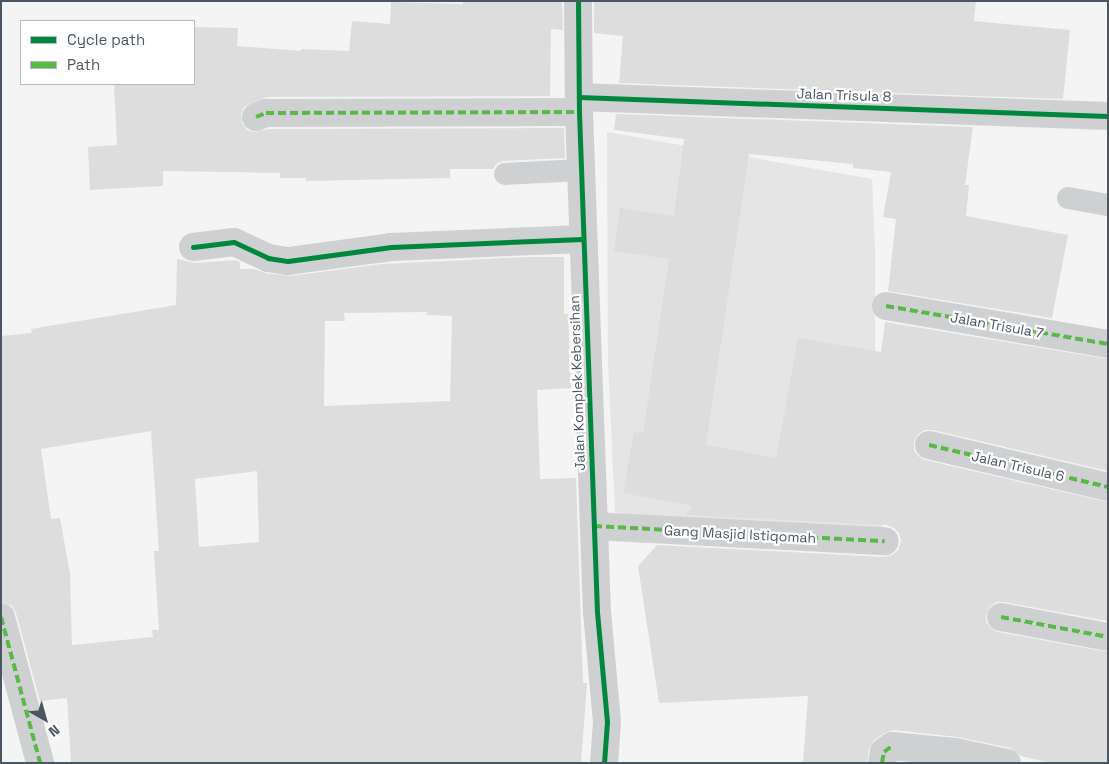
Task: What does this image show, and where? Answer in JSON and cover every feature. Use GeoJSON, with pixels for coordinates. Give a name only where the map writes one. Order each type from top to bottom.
{"type":"FeatureCollection","features":[{"type":"Feature","properties":{"kind":"street","name":"Jalan Komplek Kebersihan"},"geometry":{"type":"LineString","coordinates":[[578,1],[582,239],[597,612],[607,722],[604,763]]}},
{"type":"Feature","properties":{"kind":"street","name":"Jalan Trisula 8"},"geometry":{"type":"LineString","coordinates":[[256,117],[266,113],[579,104],[1108,116]]}},
{"type":"Feature","properties":{"kind":"street"},"geometry":{"type":"LineString","coordinates":[[193,247],[234,242],[268,258],[288,261],[391,247],[582,239]]}},
{"type":"Feature","properties":{"kind":"street","name":"Jalan Trisula 7"},"geometry":{"type":"LineString","coordinates":[[886,306],[1108,344]]}},
{"type":"Feature","properties":{"kind":"street","name":"Jalan Trisula 6"},"geometry":{"type":"LineString","coordinates":[[929,445],[1108,486]]}},
{"type":"Feature","properties":{"kind":"street","name":"Gang Masjid Istiqomah"},"geometry":{"type":"LineString","coordinates":[[594,526],[885,541]]}},
{"type":"Feature","properties":{"kind":"street"},"geometry":{"type":"LineString","coordinates":[[1,617],[40,763]]}},
{"type":"Feature","properties":{"kind":"street"},"geometry":{"type":"LineString","coordinates":[[1001,617],[1108,637]]}},
{"type":"Feature","properties":{"kind":"street"},"geometry":{"type":"LineString","coordinates":[[887,754],[955,752],[1007,763]]}},
{"type":"Feature","properties":{"kind":"lane"},"geometry":{"type":"LineString","coordinates":[[505,174],[580,170]]}},
{"type":"Feature","properties":{"kind":"lane"},"geometry":{"type":"LineString","coordinates":[[1068,198],[1108,205]]}},
{"type":"Feature","properties":{"kind":"shaded area"},"geometry":{"type":"Polygon","coordinates":[[[607,132],[872,179],[875,250],[875,347],[888,472],[880,551],[615,512],[608,362],[607,132]]]}},
{"type":"Feature","properties":{"kind":"building"},"geometry":{"type":"Polygon","coordinates":[[[463,1],[562,1],[563,30],[551,29],[550,96],[266,97],[244,107],[241,114],[242,123],[247,130],[254,132],[269,129],[564,128],[565,158],[504,161],[497,163],[493,169],[450,169],[450,178],[306,181],[306,178],[280,178],[280,173],[163,171],[163,186],[90,190],[88,147],[117,145],[114,85],[195,85],[195,27],[238,28],[237,46],[301,51],[301,49],[349,51],[352,21],[390,24],[391,2],[463,4],[463,1]]]}},
{"type":"Feature","properties":{"kind":"building"},"geometry":{"type":"Polygon","coordinates":[[[594,1],[976,1],[974,21],[1070,30],[1063,99],[619,83],[623,36],[594,33],[594,1]]]}},
{"type":"Feature","properties":{"kind":"building"},"geometry":{"type":"Polygon","coordinates":[[[616,114],[973,127],[965,185],[969,185],[966,216],[1068,235],[1052,318],[888,291],[896,219],[883,217],[891,172],[853,168],[853,164],[749,154],[706,445],[776,458],[798,338],[881,352],[885,322],[1108,359],[1108,471],[933,430],[925,430],[918,434],[914,442],[914,450],[918,456],[925,460],[1108,502],[1108,621],[996,602],[990,607],[986,615],[986,622],[998,632],[1108,652],[1108,763],[1051,763],[1021,756],[1010,748],[958,737],[893,730],[874,740],[869,749],[867,763],[803,763],[808,696],[659,703],[638,566],[657,545],[884,557],[892,555],[898,550],[901,541],[899,533],[894,528],[886,525],[685,515],[693,506],[623,493],[634,432],[643,433],[669,259],[614,251],[620,208],[674,216],[684,139],[614,130],[616,114]]]}},
{"type":"Feature","properties":{"kind":"building"},"geometry":{"type":"Polygon","coordinates":[[[564,257],[564,314],[568,314],[571,388],[537,390],[540,479],[576,478],[583,683],[587,683],[581,763],[71,763],[67,698],[40,701],[16,613],[12,606],[1,602],[1,336],[32,333],[31,329],[176,305],[177,259],[195,263],[235,260],[240,262],[240,269],[254,269],[266,273],[290,276],[382,264],[564,257]],[[427,312],[344,313],[345,321],[325,321],[324,406],[450,401],[452,316],[427,315],[427,312]],[[151,431],[41,449],[51,519],[60,518],[70,574],[72,645],[153,637],[152,630],[159,630],[154,551],[159,551],[151,431]],[[257,471],[195,479],[199,547],[259,542],[257,471]]]}},
{"type":"Feature","properties":{"kind":"marked path"},"geometry":{"type":"LineString","coordinates":[[256,117],[266,113],[579,112]]}},
{"type":"Feature","properties":{"kind":"marked path"},"geometry":{"type":"LineString","coordinates":[[886,306],[1108,344]]}},
{"type":"Feature","properties":{"kind":"marked path"},"geometry":{"type":"LineString","coordinates":[[929,445],[1108,487]]}},
{"type":"Feature","properties":{"kind":"marked path"},"geometry":{"type":"LineString","coordinates":[[594,526],[885,541]]}},
{"type":"Feature","properties":{"kind":"marked path"},"geometry":{"type":"LineString","coordinates":[[1,617],[40,763]]}},
{"type":"Feature","properties":{"kind":"marked path"},"geometry":{"type":"LineString","coordinates":[[1001,617],[1108,637]]}},
{"type":"Feature","properties":{"kind":"marked path"},"geometry":{"type":"LineString","coordinates":[[882,763],[884,752],[892,746]]}},
{"type":"Feature","properties":{"kind":"cycle path"},"geometry":{"type":"LineString","coordinates":[[578,1],[579,112],[597,612],[607,722],[604,763]]}},
{"type":"Feature","properties":{"kind":"cycle path"},"geometry":{"type":"LineString","coordinates":[[579,97],[1108,116]]}},
{"type":"Feature","properties":{"kind":"cycle path"},"geometry":{"type":"LineString","coordinates":[[193,247],[234,242],[268,258],[288,261],[391,247],[583,239]]}}]}
